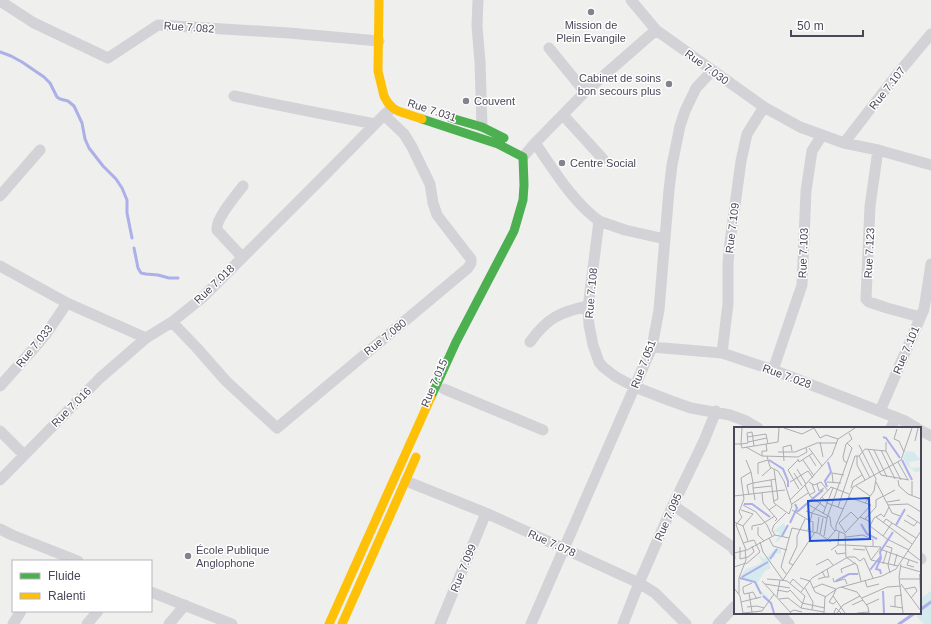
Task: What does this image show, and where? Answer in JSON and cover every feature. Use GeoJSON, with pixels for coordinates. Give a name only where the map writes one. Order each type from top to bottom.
{"type":"FeatureCollection","features":[{"type":"Feature","properties":{"kind":"main road","name":"Rue 7.031"},"geometry":{"type":"LineString","coordinates":[[379,0],[378,71],[384,96],[393,109],[419,119],[498,144],[529,150]]}},
{"type":"Feature","properties":{"kind":"main road"},"geometry":{"type":"LineString","coordinates":[[386,0],[385,66],[391,91]]}},
{"type":"Feature","properties":{"kind":"main road","name":"Rue 7.031"},"geometry":{"type":"LineString","coordinates":[[393,109],[412,108],[453,118],[482,127],[529,150]]}},
{"type":"Feature","properties":{"kind":"main road"},"geometry":{"type":"LineString","coordinates":[[517,245],[528,215],[531,174],[529,150]]}},
{"type":"Feature","properties":{"kind":"main road","name":"Rue 7.015"},"geometry":{"type":"LineString","coordinates":[[329,624],[456,342],[514,231],[522,200],[529,150]]}},
{"type":"Feature","properties":{"kind":"main road","name":"Rue 7.015"},"geometry":{"type":"LineString","coordinates":[[443,392],[464,346],[484,308]]}},
{"type":"Feature","properties":{"kind":"main road"},"geometry":{"type":"LineString","coordinates":[[342,624],[420,447]]}},
{"type":"Feature","properties":{"kind":"street"},"geometry":{"type":"LineString","coordinates":[[478,0],[482,127]]}},
{"type":"Feature","properties":{"kind":"street","name":"Rue 7.030"},"geometry":{"type":"LineString","coordinates":[[631,0],[656,30],[764,107],[800,127],[844,143],[878,150],[931,165]]}},
{"type":"Feature","properties":{"kind":"street","name":"Rue 7.082"},"geometry":{"type":"LineString","coordinates":[[0,1],[34,23],[108,58],[158,25],[289,33],[379,41]]}},
{"type":"Feature","properties":{"kind":"street"},"geometry":{"type":"LineString","coordinates":[[656,30],[585,92],[529,150],[588,213],[599,221],[625,230],[665,240]]}},
{"type":"Feature","properties":{"kind":"street","name":"Rue 7.107"},"geometry":{"type":"LineString","coordinates":[[844,143],[895,77],[931,34]]}},
{"type":"Feature","properties":{"kind":"street"},"geometry":{"type":"LineString","coordinates":[[549,48],[585,92]]}},
{"type":"Feature","properties":{"kind":"street","name":"Rue 7.051"},"geometry":{"type":"LineString","coordinates":[[531,624],[652,347],[659,310],[672,165],[680,126],[685,111],[696,88],[712,71]]}},
{"type":"Feature","properties":{"kind":"street"},"geometry":{"type":"LineString","coordinates":[[234,96],[376,124]]}},
{"type":"Feature","properties":{"kind":"street","name":"Rue 7.109"},"geometry":{"type":"LineString","coordinates":[[722,354],[728,304],[728,263],[730,242],[741,161],[748,134],[764,107]]}},
{"type":"Feature","properties":{"kind":"street","name":"Rue 7.018"},"geometry":{"type":"LineString","coordinates":[[146,338],[172,322],[202,298],[376,124],[393,109]]}},
{"type":"Feature","properties":{"kind":"street","name":"Rue 7.080"},"geometry":{"type":"LineString","coordinates":[[172,322],[226,381],[277,428],[468,268],[471,263],[471,259],[437,215],[433,203],[430,184],[393,109]]}},
{"type":"Feature","properties":{"kind":"street"},"geometry":{"type":"LineString","coordinates":[[563,115],[603,159]]}},
{"type":"Feature","properties":{"kind":"street","name":"Rue 7.103"},"geometry":{"type":"LineString","coordinates":[[773,370],[802,286],[807,179],[812,151],[822,135]]}},
{"type":"Feature","properties":{"kind":"street"},"geometry":{"type":"LineString","coordinates":[[0,196],[40,150]]}},
{"type":"Feature","properties":{"kind":"street","name":"Rue 7.123"},"geometry":{"type":"LineString","coordinates":[[878,150],[870,206],[866,299],[869,302],[887,308],[925,313]]}},
{"type":"Feature","properties":{"kind":"street"},"geometry":{"type":"LineString","coordinates":[[242,257],[217,230],[216,226],[219,219],[243,186]]}},
{"type":"Feature","properties":{"kind":"street","name":"Rue 7.108"},"geometry":{"type":"LineString","coordinates":[[599,221],[588,306],[589,325],[594,349],[599,362],[616,377],[635,387],[691,408],[736,417],[756,427]]}},
{"type":"Feature","properties":{"kind":"street","name":"Rue 7.101"},"geometry":{"type":"LineString","coordinates":[[880,411],[925,313],[931,264]]}},
{"type":"Feature","properties":{"kind":"street"},"geometry":{"type":"LineString","coordinates":[[0,266],[67,303],[146,338]]}},
{"type":"Feature","properties":{"kind":"street","name":"Rue 7.033"},"geometry":{"type":"LineString","coordinates":[[0,386],[36,346],[67,303]]}},
{"type":"Feature","properties":{"kind":"street"},"geometry":{"type":"LineString","coordinates":[[530,342],[538,330],[556,315],[572,309],[588,306]]}},
{"type":"Feature","properties":{"kind":"street","name":"Rue 7.016"},"geometry":{"type":"LineString","coordinates":[[0,480],[100,378],[146,338]]}},
{"type":"Feature","properties":{"kind":"street","name":"Rue 7.028"},"geometry":{"type":"LineString","coordinates":[[652,347],[722,354],[773,370],[905,421],[915,427]]}},
{"type":"Feature","properties":{"kind":"street"},"geometry":{"type":"LineString","coordinates":[[443,392],[543,430]]}},
{"type":"Feature","properties":{"kind":"street","name":"Rue 7.095"},"geometry":{"type":"LineString","coordinates":[[623,624],[673,505],[704,441],[716,412]]}},
{"type":"Feature","properties":{"kind":"street"},"geometry":{"type":"LineString","coordinates":[[892,427],[896,418]]}},
{"type":"Feature","properties":{"kind":"street"},"geometry":{"type":"LineString","coordinates":[[0,431],[24,455]]}},
{"type":"Feature","properties":{"kind":"street"},"geometry":{"type":"LineString","coordinates":[[921,431],[931,436]]}},
{"type":"Feature","properties":{"kind":"street","name":"Rue 7.078"},"geometry":{"type":"LineString","coordinates":[[406,481],[486,513],[639,583],[655,593],[686,624]]}},
{"type":"Feature","properties":{"kind":"street"},"geometry":{"type":"LineString","coordinates":[[673,505],[734,550]]}},
{"type":"Feature","properties":{"kind":"street","name":"Rue 7.099"},"geometry":{"type":"LineString","coordinates":[[440,624],[486,513]]}},
{"type":"Feature","properties":{"kind":"street"},"geometry":{"type":"LineString","coordinates":[[0,529],[58,558],[71,560]]}},
{"type":"Feature","properties":{"kind":"street"},"geometry":{"type":"LineString","coordinates":[[152,592],[232,624]]}},
{"type":"Feature","properties":{"kind":"street"},"geometry":{"type":"LineString","coordinates":[[169,624],[185,605]]}},
{"type":"Feature","properties":{"kind":"street"},"geometry":{"type":"LineString","coordinates":[[718,624],[734,607]]}},
{"type":"Feature","properties":{"kind":"street"},"geometry":{"type":"LineString","coordinates":[[12,624],[21,612]]}},
{"type":"Feature","properties":{"kind":"street"},"geometry":{"type":"LineString","coordinates":[[87,624],[97,612]]}},
{"type":"Feature","properties":{"kind":"street"},"geometry":{"type":"LineString","coordinates":[[780,614],[789,624]]}},
{"type":"Feature","properties":{"kind":"shaded area"},"geometry":{"type":"Polygon","coordinates":[[[931,591],[931,624],[924,624],[917,617],[916,614],[921,614],[921,598],[931,591]]]}},
{"type":"Feature","properties":{"kind":"waterway"},"geometry":{"type":"LineString","coordinates":[[0,52],[22,62],[44,77],[50,83],[57,97],[68,101],[74,106],[82,123],[85,139],[89,148],[122,188],[127,200],[127,213],[132,238]]}},
{"type":"Feature","properties":{"kind":"waterway"},"geometry":{"type":"LineString","coordinates":[[134,248],[138,268],[141,273],[169,278],[178,278]]}},
{"type":"Feature","properties":{"kind":"waterway"},"geometry":{"type":"LineString","coordinates":[[921,609],[931,602]]}},
{"type":"Feature","properties":{"kind":"waterway"},"geometry":{"type":"LineString","coordinates":[[899,624],[914,614]]}},
{"type":"Feature","properties":{"kind":"traffic: fast"},"geometry":{"type":"LineString","coordinates":[[451,118],[482,127],[504,138]]}},
{"type":"Feature","properties":{"kind":"traffic: fast"},"geometry":{"type":"LineString","coordinates":[[422,119],[498,144],[523,157],[524,185],[523,200],[514,231],[456,342],[431,397]]}},
{"type":"Feature","properties":{"kind":"traffic: slow"},"geometry":{"type":"LineString","coordinates":[[379,0],[378,71],[384,96],[393,108],[422,119]]}},
{"type":"Feature","properties":{"kind":"traffic: slow"},"geometry":{"type":"LineString","coordinates":[[329,624],[431,397]]}},
{"type":"Feature","properties":{"kind":"traffic: slow"},"geometry":{"type":"LineString","coordinates":[[342,624],[416,457]]}},
{"type":"Feature","properties":{"kind":"place","name":"Mission de Plein Evangile"},"geometry":{"type":"Point","coordinates":[591,12]}},
{"type":"Feature","properties":{"kind":"place","name":"Cabinet de soins bon secours plus"},"geometry":{"type":"Point","coordinates":[669,84]}},
{"type":"Feature","properties":{"kind":"place","name":"Couvent"},"geometry":{"type":"Point","coordinates":[466,101]}},
{"type":"Feature","properties":{"kind":"place","name":"Centre Social"},"geometry":{"type":"Point","coordinates":[562,163]}},
{"type":"Feature","properties":{"kind":"place","name":"École Publique Anglophone"},"geometry":{"type":"Point","coordinates":[188,556]}}]}
